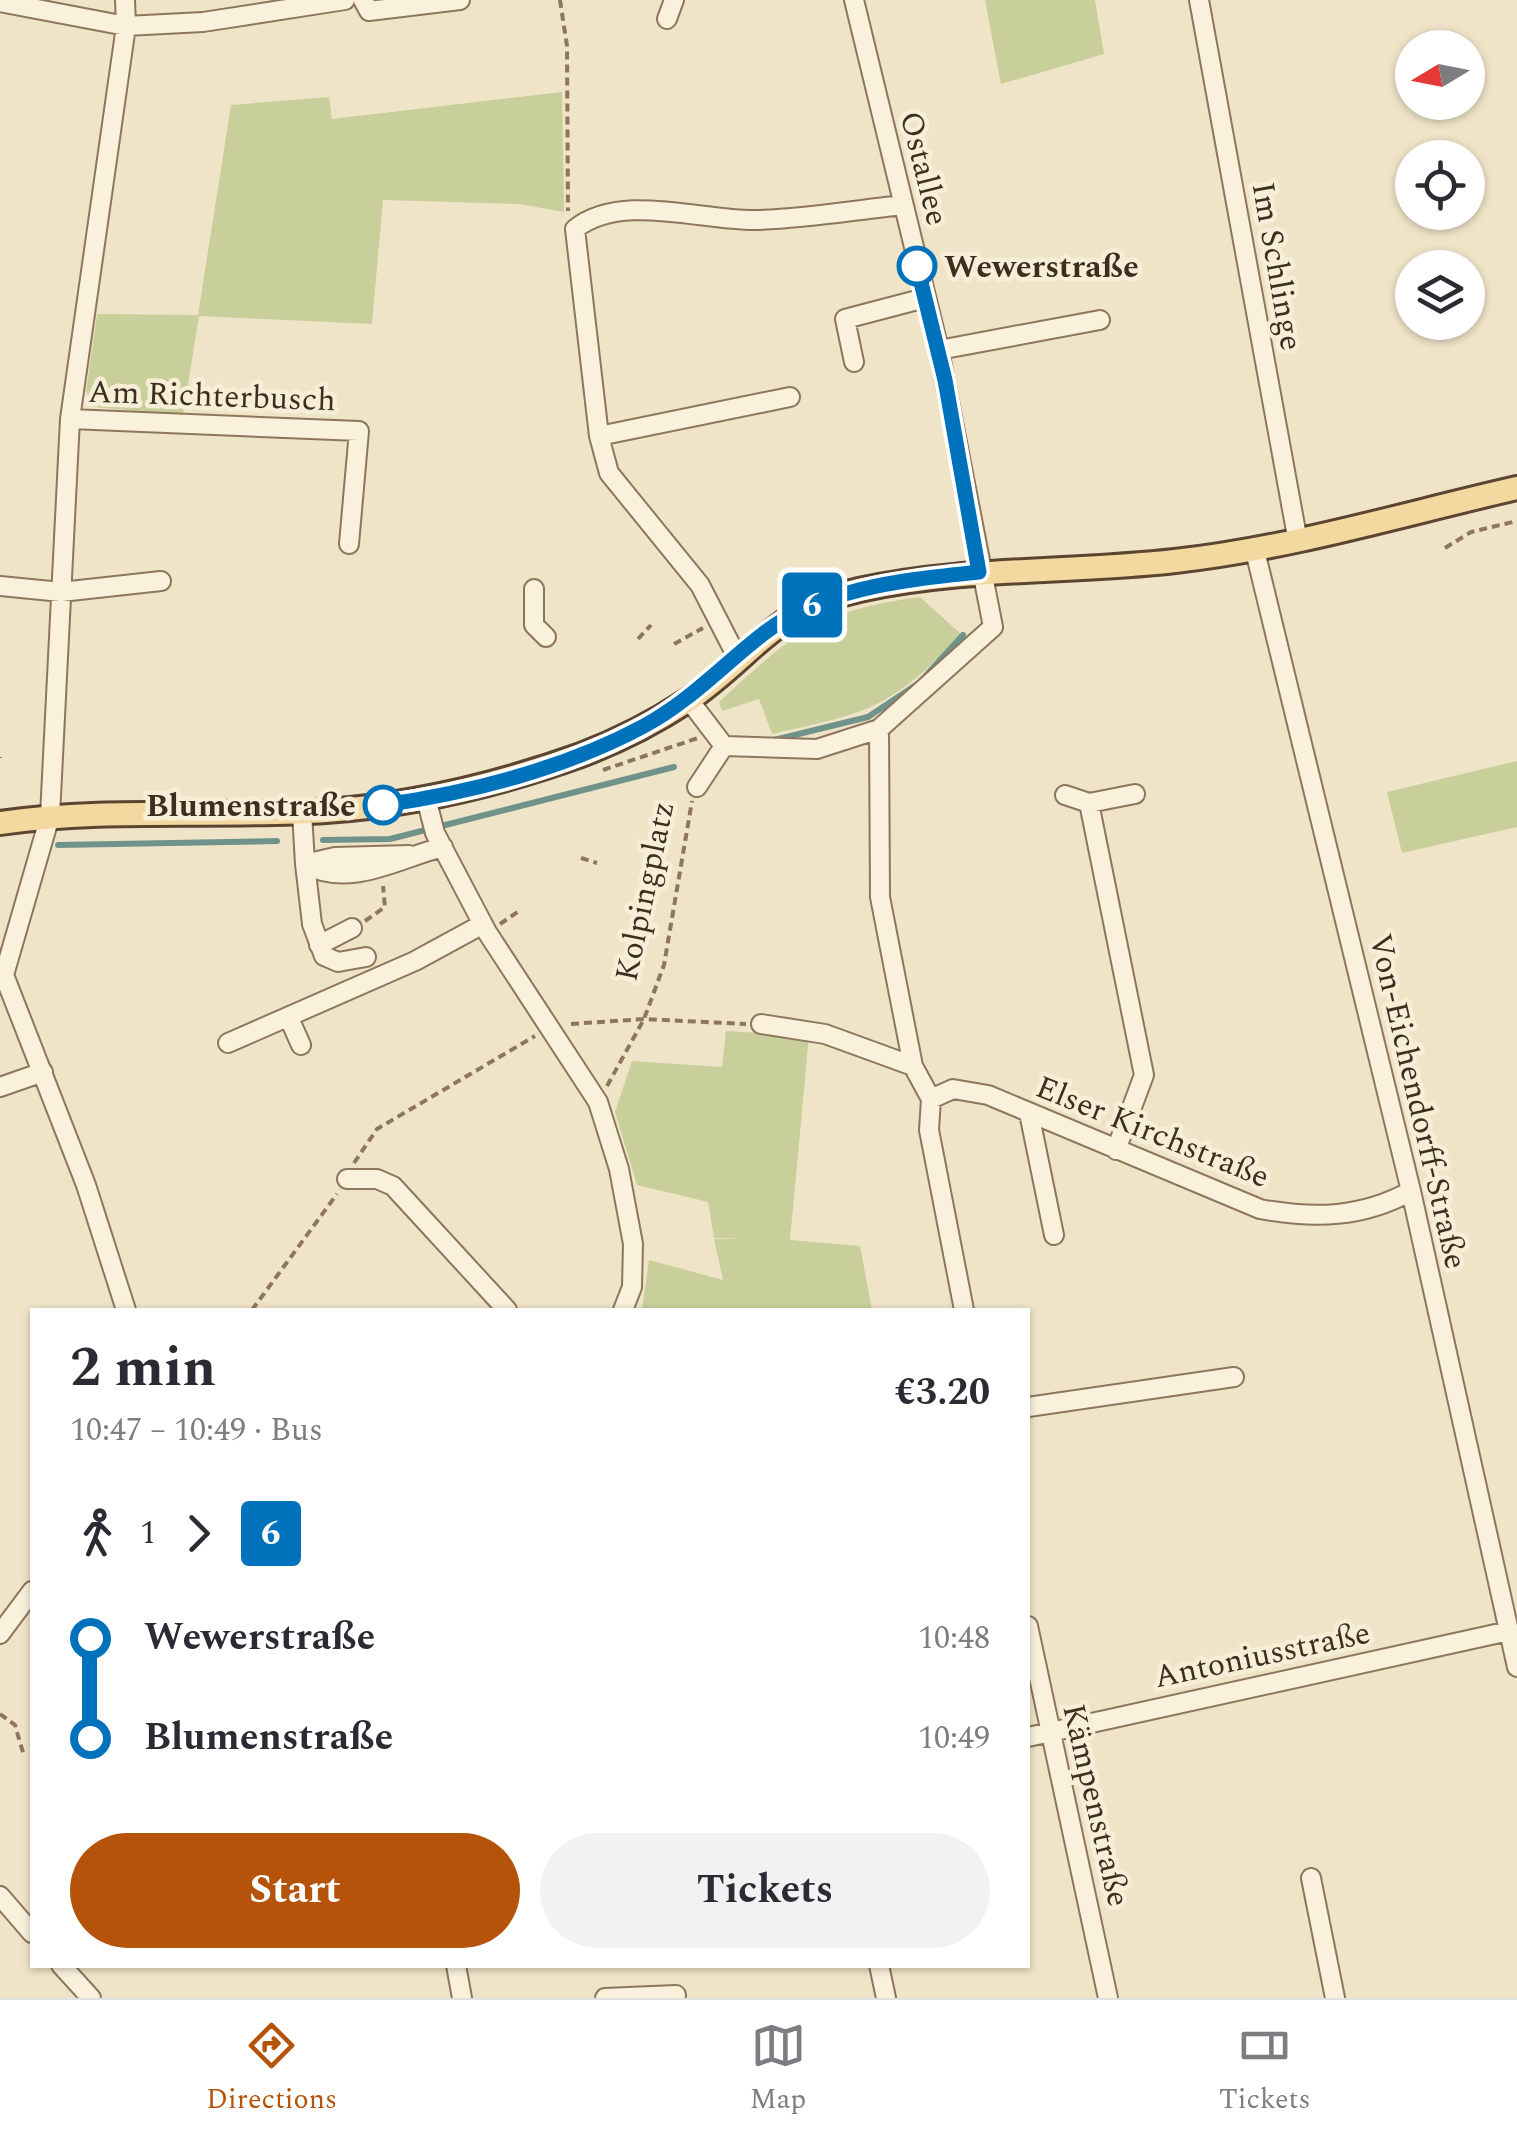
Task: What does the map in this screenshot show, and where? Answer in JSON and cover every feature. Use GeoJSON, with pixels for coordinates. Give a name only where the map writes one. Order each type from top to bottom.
{"type":"FeatureCollection","features":[{"type":"Feature","properties":{"kind":"main road"},"geometry":{"type":"LineString","coordinates":[[0,823],[50,816],[302,812],[434,824],[689,700],[792,614],[820,602],[872,588],[979,572],[1146,564],[1255,551],[1517,488]]}},
{"type":"Feature","properties":{"kind":"street","name":"Am Richterbusch"},"geometry":{"type":"LineString","coordinates":[[50,816],[70,419],[126,26],[125,0]]}},
{"type":"Feature","properties":{"kind":"street"},"geometry":{"type":"LineString","coordinates":[[0,2],[126,26],[203,22],[345,0]]}},
{"type":"Feature","properties":{"kind":"street"},"geometry":{"type":"LineString","coordinates":[[363,0],[369,11],[460,0]]}},
{"type":"Feature","properties":{"kind":"street"},"geometry":{"type":"LineString","coordinates":[[667,19],[674,0]]}},
{"type":"Feature","properties":{"kind":"street","name":"Ostallee"},"geometry":{"type":"LineString","coordinates":[[854,0],[939,350],[979,572]]}},
{"type":"Feature","properties":{"kind":"street","name":"Im Schlinge"},"geometry":{"type":"LineString","coordinates":[[1199,0],[1298,542]]}},
{"type":"Feature","properties":{"kind":"street"},"geometry":{"type":"LineString","coordinates":[[737,657],[693,575],[609,473],[599,436],[575,230],[590,217],[621,211],[756,220],[903,205]]}},
{"type":"Feature","properties":{"kind":"street"},"geometry":{"type":"LineString","coordinates":[[854,362],[846,319],[926,298]]}},
{"type":"Feature","properties":{"kind":"street"},"geometry":{"type":"LineString","coordinates":[[939,350],[1100,320]]}},
{"type":"Feature","properties":{"kind":"street"},"geometry":{"type":"LineString","coordinates":[[599,436],[790,397]]}},
{"type":"Feature","properties":{"kind":"street","name":"Am Richterbusch"},"geometry":{"type":"LineString","coordinates":[[70,419],[359,431],[349,544]]}},
{"type":"Feature","properties":{"kind":"street","name":"Von-Eichendorff-Straße"},"geometry":{"type":"LineString","coordinates":[[1255,551],[1411,1192],[1517,1667]]}},
{"type":"Feature","properties":{"kind":"street"},"geometry":{"type":"LineString","coordinates":[[689,700],[724,746],[816,749],[878,729],[993,627],[979,572]]}},
{"type":"Feature","properties":{"kind":"street"},"geometry":{"type":"LineString","coordinates":[[0,586],[61,592],[161,581]]}},
{"type":"Feature","properties":{"kind":"street"},"geometry":{"type":"LineString","coordinates":[[534,589],[534,625],[546,637]]}},
{"type":"Feature","properties":{"kind":"street"},"geometry":{"type":"LineString","coordinates":[[878,729],[880,897],[913,1066],[931,1099],[928,1130],[964,1308]]}},
{"type":"Feature","properties":{"kind":"street","name":"Kolpingplatz"},"geometry":{"type":"LineString","coordinates":[[697,787],[724,746]]}},
{"type":"Feature","properties":{"kind":"street"},"geometry":{"type":"LineString","coordinates":[[1064,796],[1089,803],[1135,794]]}},
{"type":"Feature","properties":{"kind":"street"},"geometry":{"type":"LineString","coordinates":[[1089,803],[1144,1075],[1116,1150]]}},
{"type":"Feature","properties":{"kind":"street"},"geometry":{"type":"LineString","coordinates":[[302,812],[305,864],[319,945],[332,962],[366,957]]}},
{"type":"Feature","properties":{"kind":"street"},"geometry":{"type":"LineString","coordinates":[[50,816],[4,976],[43,1072],[125,1308]]}},
{"type":"Feature","properties":{"kind":"street"},"geometry":{"type":"LineString","coordinates":[[305,864],[325,873],[381,870],[410,856],[434,824],[483,924],[598,1102],[619,1169],[633,1244],[632,1287],[625,1308]]}},
{"type":"Feature","properties":{"kind":"street"},"geometry":{"type":"LineString","coordinates":[[305,864],[335,857],[410,856]]}},
{"type":"Feature","properties":{"kind":"street"},"geometry":{"type":"LineString","coordinates":[[228,1043],[289,1018],[483,924]]}},
{"type":"Feature","properties":{"kind":"street"},"geometry":{"type":"LineString","coordinates":[[319,945],[352,928]]}},
{"type":"Feature","properties":{"kind":"street"},"geometry":{"type":"LineString","coordinates":[[289,1018],[301,1045]]}},
{"type":"Feature","properties":{"kind":"street"},"geometry":{"type":"LineString","coordinates":[[760,1024],[826,1034],[913,1066]]}},
{"type":"Feature","properties":{"kind":"street"},"geometry":{"type":"LineString","coordinates":[[0,1087],[43,1072]]}},
{"type":"Feature","properties":{"kind":"street","name":"Elser Kirchstraße"},"geometry":{"type":"LineString","coordinates":[[931,1099],[953,1089],[988,1095],[1260,1210],[1308,1218],[1379,1209],[1411,1192]]}},
{"type":"Feature","properties":{"kind":"street"},"geometry":{"type":"LineString","coordinates":[[1029,1112],[1054,1235]]}},
{"type":"Feature","properties":{"kind":"street"},"geometry":{"type":"LineString","coordinates":[[346,1180],[376,1180],[392,1186],[505,1308]]}},
{"type":"Feature","properties":{"kind":"street"},"geometry":{"type":"LineString","coordinates":[[1030,1407],[1234,1377]]}},
{"type":"Feature","properties":{"kind":"street"},"geometry":{"type":"LineString","coordinates":[[0,1634],[30,1594]]}},
{"type":"Feature","properties":{"kind":"street","name":"Antoniusstraße"},"geometry":{"type":"LineString","coordinates":[[1030,1736],[1509,1631]]}},
{"type":"Feature","properties":{"kind":"street","name":"Kämpenstraße"},"geometry":{"type":"LineString","coordinates":[[1030,1635],[1108,1998]]}},
{"type":"Feature","properties":{"kind":"street"},"geometry":{"type":"LineString","coordinates":[[1310,1878],[1334,1998]]}},
{"type":"Feature","properties":{"kind":"street"},"geometry":{"type":"LineString","coordinates":[[0,1896],[30,1931]]}},
{"type":"Feature","properties":{"kind":"street"},"geometry":{"type":"LineString","coordinates":[[64,1968],[91,1998]]}},
{"type":"Feature","properties":{"kind":"street"},"geometry":{"type":"LineString","coordinates":[[457,1968],[462,1998]]}},
{"type":"Feature","properties":{"kind":"street"},"geometry":{"type":"LineString","coordinates":[[880,1968],[886,1998]]}},
{"type":"Feature","properties":{"kind":"street"},"geometry":{"type":"LineString","coordinates":[[605,1998],[676,1994]]}},
{"type":"Feature","properties":{"kind":"path"},"geometry":{"type":"LineString","coordinates":[[560,0],[568,46],[567,207],[575,230]]}},
{"type":"Feature","properties":{"kind":"path"},"geometry":{"type":"LineString","coordinates":[[1445,548],[1471,532],[1517,521]]}},
{"type":"Feature","properties":{"kind":"path"},"geometry":{"type":"LineString","coordinates":[[674,644],[717,623]]}},
{"type":"Feature","properties":{"kind":"path"},"geometry":{"type":"LineString","coordinates":[[638,639],[651,625]]}},
{"type":"Feature","properties":{"kind":"path","name":"Kolpingplatz"},"geometry":{"type":"LineString","coordinates":[[598,1102],[644,1020],[664,965],[697,787]]}},
{"type":"Feature","properties":{"kind":"path"},"geometry":{"type":"LineString","coordinates":[[581,858],[597,863]]}},
{"type":"Feature","properties":{"kind":"path"},"geometry":{"type":"LineString","coordinates":[[352,928],[385,907],[381,870]]}},
{"type":"Feature","properties":{"kind":"path"},"geometry":{"type":"LineString","coordinates":[[254,1308],[301,1249],[346,1180],[361,1147],[377,1129],[524,1044],[546,1026],[644,1020],[760,1024]]}},
{"type":"Feature","properties":{"kind":"path"},"geometry":{"type":"LineString","coordinates":[[0,1714],[15,1724],[24,1756]]}},
{"type":"Feature","properties":{"kind":"green space"},"geometry":{"type":"Polygon","coordinates":[[[985,0],[1095,0],[1104,54],[1001,84],[985,0]]]}},
{"type":"Feature","properties":{"kind":"green space"},"geometry":{"type":"Polygon","coordinates":[[[562,92],[564,212],[519,204],[383,200],[372,324],[199,316],[183,415],[93,407],[86,391],[97,314],[198,315],[231,105],[329,97],[332,119],[562,92]]]}},
{"type":"Feature","properties":{"kind":"green space"},"geometry":{"type":"Polygon","coordinates":[[[920,597],[961,634],[916,678],[877,704],[833,720],[772,734],[759,699],[722,711],[719,702],[767,659],[809,629],[857,609],[920,597]]]}},
{"type":"Feature","properties":{"kind":"green space"},"geometry":{"type":"Polygon","coordinates":[[[1517,761],[1517,827],[1402,853],[1387,792],[1517,761]]]}},
{"type":"Feature","properties":{"kind":"green space"},"geometry":{"type":"Polygon","coordinates":[[[726,1031],[809,1036],[790,1240],[860,1246],[872,1308],[642,1308],[649,1260],[723,1280],[714,1239],[743,1239],[714,1238],[708,1202],[637,1185],[615,1112],[632,1061],[722,1067],[726,1031]]]}},
{"type":"Feature","properties":{"kind":"waterway"},"geometry":{"type":"LineString","coordinates":[[774,740],[868,717],[919,683],[963,635]]}},
{"type":"Feature","properties":{"kind":"waterway"},"geometry":{"type":"LineString","coordinates":[[323,840],[390,839],[674,767]]}},
{"type":"Feature","properties":{"kind":"waterway"},"geometry":{"type":"LineString","coordinates":[[58,845],[277,841]]}},
{"type":"Feature","properties":{"kind":"bus line","name":"6"},"geometry":{"type":"LineString","coordinates":[[383,805],[426,798],[547,766],[622,737],[689,700],[763,634],[792,614],[820,602],[934,576],[979,572],[963,468],[917,266]]}},
{"type":"Feature","properties":{"kind":"place","name":"Wewerstraße"},"geometry":{"type":"Point","coordinates":[917,266]}},
{"type":"Feature","properties":{"kind":"place","name":"Blumenstraße"},"geometry":{"type":"Point","coordinates":[383,805]}}]}
